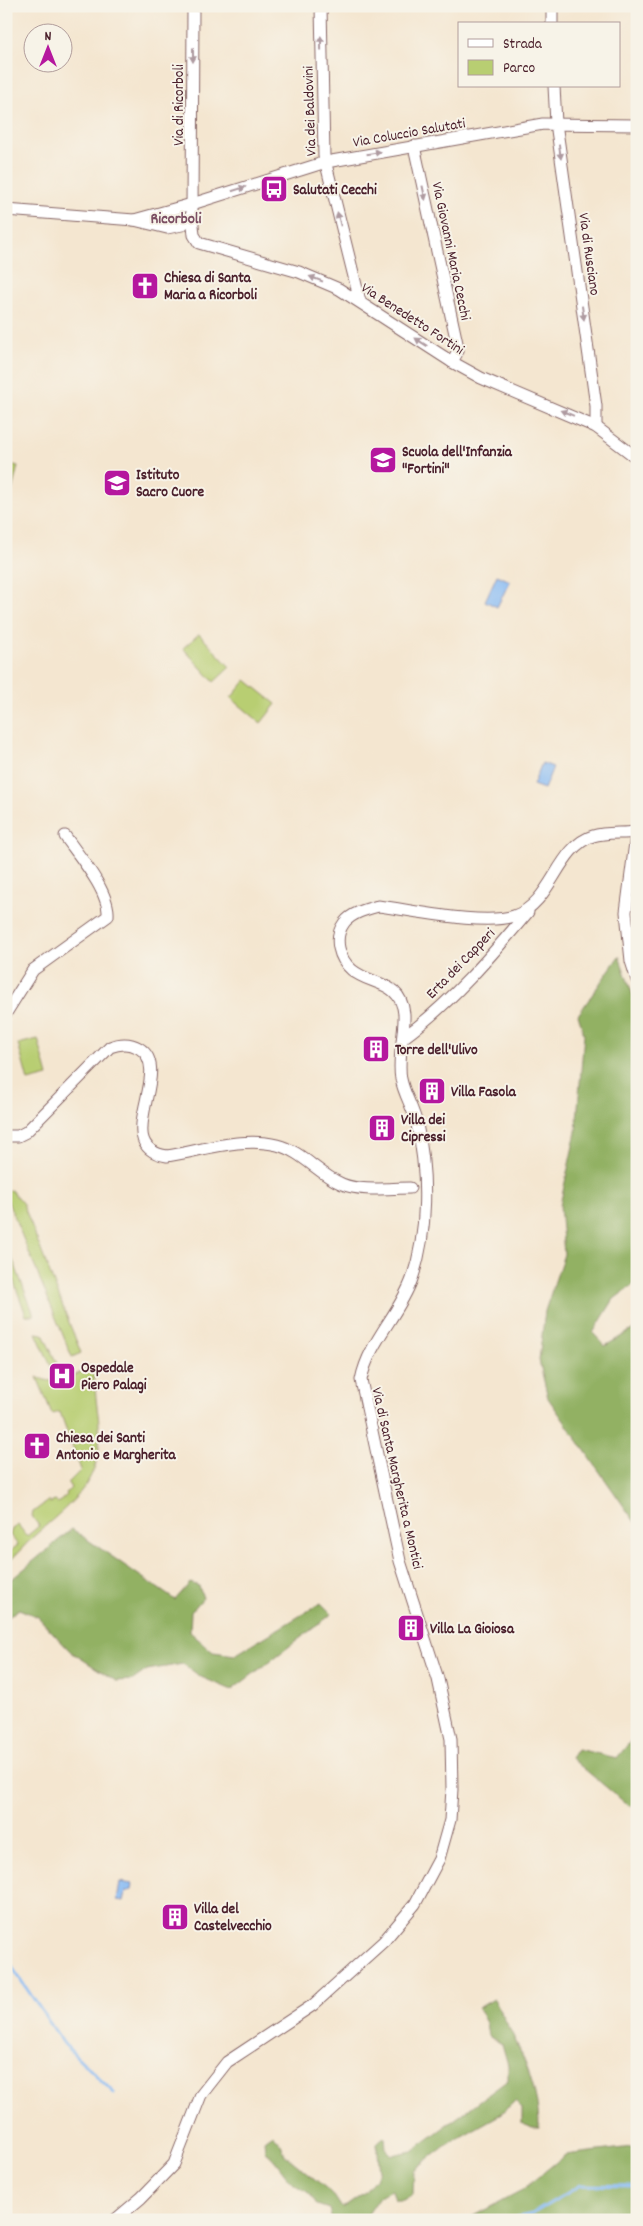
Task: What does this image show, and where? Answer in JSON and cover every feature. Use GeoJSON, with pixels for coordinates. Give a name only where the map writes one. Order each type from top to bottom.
{"type":"FeatureCollection","features":[{"type":"Feature","properties":{"kind":"street","name":"Via di Ricorboli"},"geometry":{"type":"LineString","coordinates":[[192,209],[193,6]]}},
{"type":"Feature","properties":{"kind":"street","name":"Via dei Baldovini"},"geometry":{"type":"LineString","coordinates":[[321,6],[324,151],[360,301]]}},
{"type":"Feature","properties":{"kind":"street"},"geometry":{"type":"LineString","coordinates":[[552,6],[552,22]]}},
{"type":"Feature","properties":{"kind":"street","name":"Via di Rusciano"},"geometry":{"type":"LineString","coordinates":[[554,88],[556,123],[596,406],[596,427]]}},
{"type":"Feature","properties":{"kind":"street","name":"Via Coluccio Salutati"},"geometry":{"type":"LineString","coordinates":[[192,209],[326,162],[556,123],[637,125]]}},
{"type":"Feature","properties":{"kind":"street","name":"Via Giovanni Maria Cecchi"},"geometry":{"type":"LineString","coordinates":[[414,146],[457,342],[458,351],[452,362]]}},
{"type":"Feature","properties":{"kind":"street"},"geometry":{"type":"LineString","coordinates":[[134,220],[192,209]]}},
{"type":"Feature","properties":{"kind":"street"},"geometry":{"type":"LineString","coordinates":[[6,210],[134,220],[172,228],[182,225],[192,209]]}},
{"type":"Feature","properties":{"kind":"street","name":"Via Benedetto Fortini"},"geometry":{"type":"LineString","coordinates":[[192,209],[194,236],[199,243],[299,272],[324,282],[360,301],[452,362],[481,378],[596,427],[637,458]]}},
{"type":"Feature","properties":{"kind":"street"},"geometry":{"type":"LineString","coordinates":[[636,830],[626,912],[631,962],[637,980]]}},
{"type":"Feature","properties":{"kind":"street","name":"Via di Santa Margherita a Montici"},"geometry":{"type":"LineString","coordinates":[[114,2220],[141,2198],[174,2164],[201,2095],[227,2062],[313,2004],[384,1940],[415,1904],[439,1858],[450,1820],[452,1789],[451,1739],[438,1679],[400,1561],[361,1380],[366,1360],[412,1280],[419,1251],[424,1209],[424,1164],[417,1123],[401,1078],[404,1013],[396,995],[385,985],[353,971],[342,958],[338,940],[344,923],[360,912],[378,906],[492,920],[515,916],[534,905],[566,858],[579,845],[593,836],[636,830]]}},
{"type":"Feature","properties":{"kind":"street"},"geometry":{"type":"LineString","coordinates":[[6,1014],[33,970],[108,916],[108,908],[104,896],[66,836]]}},
{"type":"Feature","properties":{"kind":"street","name":"Erta dei Capperi"},"geometry":{"type":"LineString","coordinates":[[404,1038],[479,969],[534,905]]}},
{"type":"Feature","properties":{"kind":"street"},"geometry":{"type":"LineString","coordinates":[[6,1136],[18,1136],[26,1132],[110,1047],[128,1044],[145,1052],[151,1062],[142,1128],[150,1150],[159,1155],[167,1156],[250,1142],[268,1143],[291,1150],[344,1185],[410,1188]]}},
{"type":"Feature","properties":{"kind":"green space"},"geometry":{"type":"Polygon","coordinates":[[[6,463],[18,466],[7,511],[6,510],[6,463]]]}},
{"type":"Feature","properties":{"kind":"green space"},"geometry":{"type":"Polygon","coordinates":[[[199,634],[230,667],[214,682],[183,648],[199,634]]]}},
{"type":"Feature","properties":{"kind":"green space"},"geometry":{"type":"Polygon","coordinates":[[[246,680],[276,704],[261,723],[231,698],[246,680]]]}},
{"type":"Feature","properties":{"kind":"green space"},"geometry":{"type":"Polygon","coordinates":[[[619,956],[637,1007],[637,1282],[614,1299],[593,1333],[605,1346],[637,1327],[637,1525],[548,1398],[539,1360],[545,1311],[564,1254],[560,1205],[576,1132],[584,1034],[578,1015],[619,956]]]}},
{"type":"Feature","properties":{"kind":"green space"},"geometry":{"type":"Polygon","coordinates":[[[38,1039],[48,1076],[28,1081],[18,1044],[38,1039]]]}},
{"type":"Feature","properties":{"kind":"green space"},"geometry":{"type":"Polygon","coordinates":[[[11,1190],[23,1204],[81,1353],[72,1357],[6,1197],[6,1191],[11,1190]]]}},
{"type":"Feature","properties":{"kind":"green space"},"geometry":{"type":"Polygon","coordinates":[[[6,1242],[34,1315],[26,1315],[6,1260],[6,1242]]]}},
{"type":"Feature","properties":{"kind":"green space"},"geometry":{"type":"Polygon","coordinates":[[[36,1333],[43,1334],[59,1368],[51,1366],[36,1333]]]}},
{"type":"Feature","properties":{"kind":"green space"},"geometry":{"type":"Polygon","coordinates":[[[90,1365],[94,1380],[99,1431],[98,1451],[94,1468],[87,1483],[77,1496],[6,1565],[6,1554],[18,1545],[10,1535],[12,1529],[18,1525],[27,1536],[39,1526],[32,1516],[33,1512],[49,1500],[50,1503],[55,1501],[58,1503],[67,1495],[66,1493],[71,1488],[68,1483],[81,1470],[60,1412],[52,1414],[37,1377],[44,1380],[58,1381],[78,1374],[90,1365]]]}},
{"type":"Feature","properties":{"kind":"green space"},"geometry":{"type":"Polygon","coordinates":[[[72,1529],[175,1600],[190,1583],[199,1586],[203,1598],[191,1612],[190,1632],[213,1652],[235,1655],[321,1603],[332,1614],[232,1690],[201,1677],[183,1664],[147,1670],[133,1680],[116,1681],[71,1652],[38,1617],[19,1609],[6,1619],[6,1584],[72,1529]]]}},
{"type":"Feature","properties":{"kind":"green space"},"geometry":{"type":"Polygon","coordinates":[[[637,1733],[637,1805],[629,1806],[571,1758],[577,1749],[617,1758],[637,1733]]]}},
{"type":"Feature","properties":{"kind":"green space"},"geometry":{"type":"Polygon","coordinates":[[[494,1999],[517,2045],[530,2077],[538,2111],[539,2128],[532,2128],[522,2123],[522,2108],[515,2101],[501,2114],[448,2144],[414,2170],[413,2195],[403,2200],[395,2200],[392,2190],[381,2195],[364,2220],[332,2220],[329,2209],[317,2205],[309,2194],[294,2184],[265,2151],[264,2140],[272,2134],[281,2144],[285,2155],[332,2193],[342,2208],[365,2192],[380,2172],[377,2143],[385,2136],[386,2149],[392,2155],[412,2151],[508,2080],[508,2065],[502,2044],[488,2036],[486,2023],[478,2008],[494,1999]]]}},
{"type":"Feature","properties":{"kind":"green space"},"geometry":{"type":"Polygon","coordinates":[[[637,2147],[637,2220],[466,2220],[522,2190],[565,2155],[637,2147]]]}},
{"type":"Feature","properties":{"kind":"water"},"geometry":{"type":"Polygon","coordinates":[[[497,575],[510,581],[497,607],[485,601],[497,575]]]}},
{"type":"Feature","properties":{"kind":"water"},"geometry":{"type":"Polygon","coordinates":[[[542,763],[553,767],[544,789],[533,785],[542,763]]]}},
{"type":"Feature","properties":{"kind":"water"},"geometry":{"type":"Polygon","coordinates":[[[120,1882],[132,1884],[131,1890],[126,1892],[124,1901],[117,1900],[120,1882]]]}},
{"type":"Feature","properties":{"kind":"waterway"},"geometry":{"type":"LineString","coordinates":[[6,1958],[64,2044],[114,2093]]}},
{"type":"Feature","properties":{"kind":"waterway"},"geometry":{"type":"LineString","coordinates":[[506,2220],[532,2214],[581,2185],[637,2186]]}},
{"type":"Feature","properties":{"kind":"place","name":"Salutati Cecchi"},"geometry":{"type":"Point","coordinates":[274,189]}},
{"type":"Feature","properties":{"kind":"place","name":"Chiesa di Santa Maria a Ricorboli"},"geometry":{"type":"Point","coordinates":[145,286]}},
{"type":"Feature","properties":{"kind":"place","name":"Scuola dell'Infanzia \"Fortini\""},"geometry":{"type":"Point","coordinates":[383,460]}},
{"type":"Feature","properties":{"kind":"place","name":"Istituto Sacro Cuore"},"geometry":{"type":"Point","coordinates":[117,483]}},
{"type":"Feature","properties":{"kind":"place","name":"Torre dell'Ulivo"},"geometry":{"type":"Point","coordinates":[376,1049]}},
{"type":"Feature","properties":{"kind":"place","name":"Villa Fasola"},"geometry":{"type":"Point","coordinates":[432,1091]}},
{"type":"Feature","properties":{"kind":"place","name":"Villa dei Cipressi"},"geometry":{"type":"Point","coordinates":[382,1128]}},
{"type":"Feature","properties":{"kind":"place","name":"Ospedale Piero Palagi"},"geometry":{"type":"Point","coordinates":[62,1376]}},
{"type":"Feature","properties":{"kind":"place","name":"Chiesa dei Santi Antonio e Margherita"},"geometry":{"type":"Point","coordinates":[37,1446]}},
{"type":"Feature","properties":{"kind":"place","name":"Villa La Gioiosa"},"geometry":{"type":"Point","coordinates":[411,1628]}},
{"type":"Feature","properties":{"kind":"place","name":"Villa del Castelvecchio"},"geometry":{"type":"Point","coordinates":[175,1917]}},
{"type":"Feature","properties":{"kind":"district","name":"Ricorboli"},"geometry":{"type":"Point","coordinates":[176,217]}}]}
